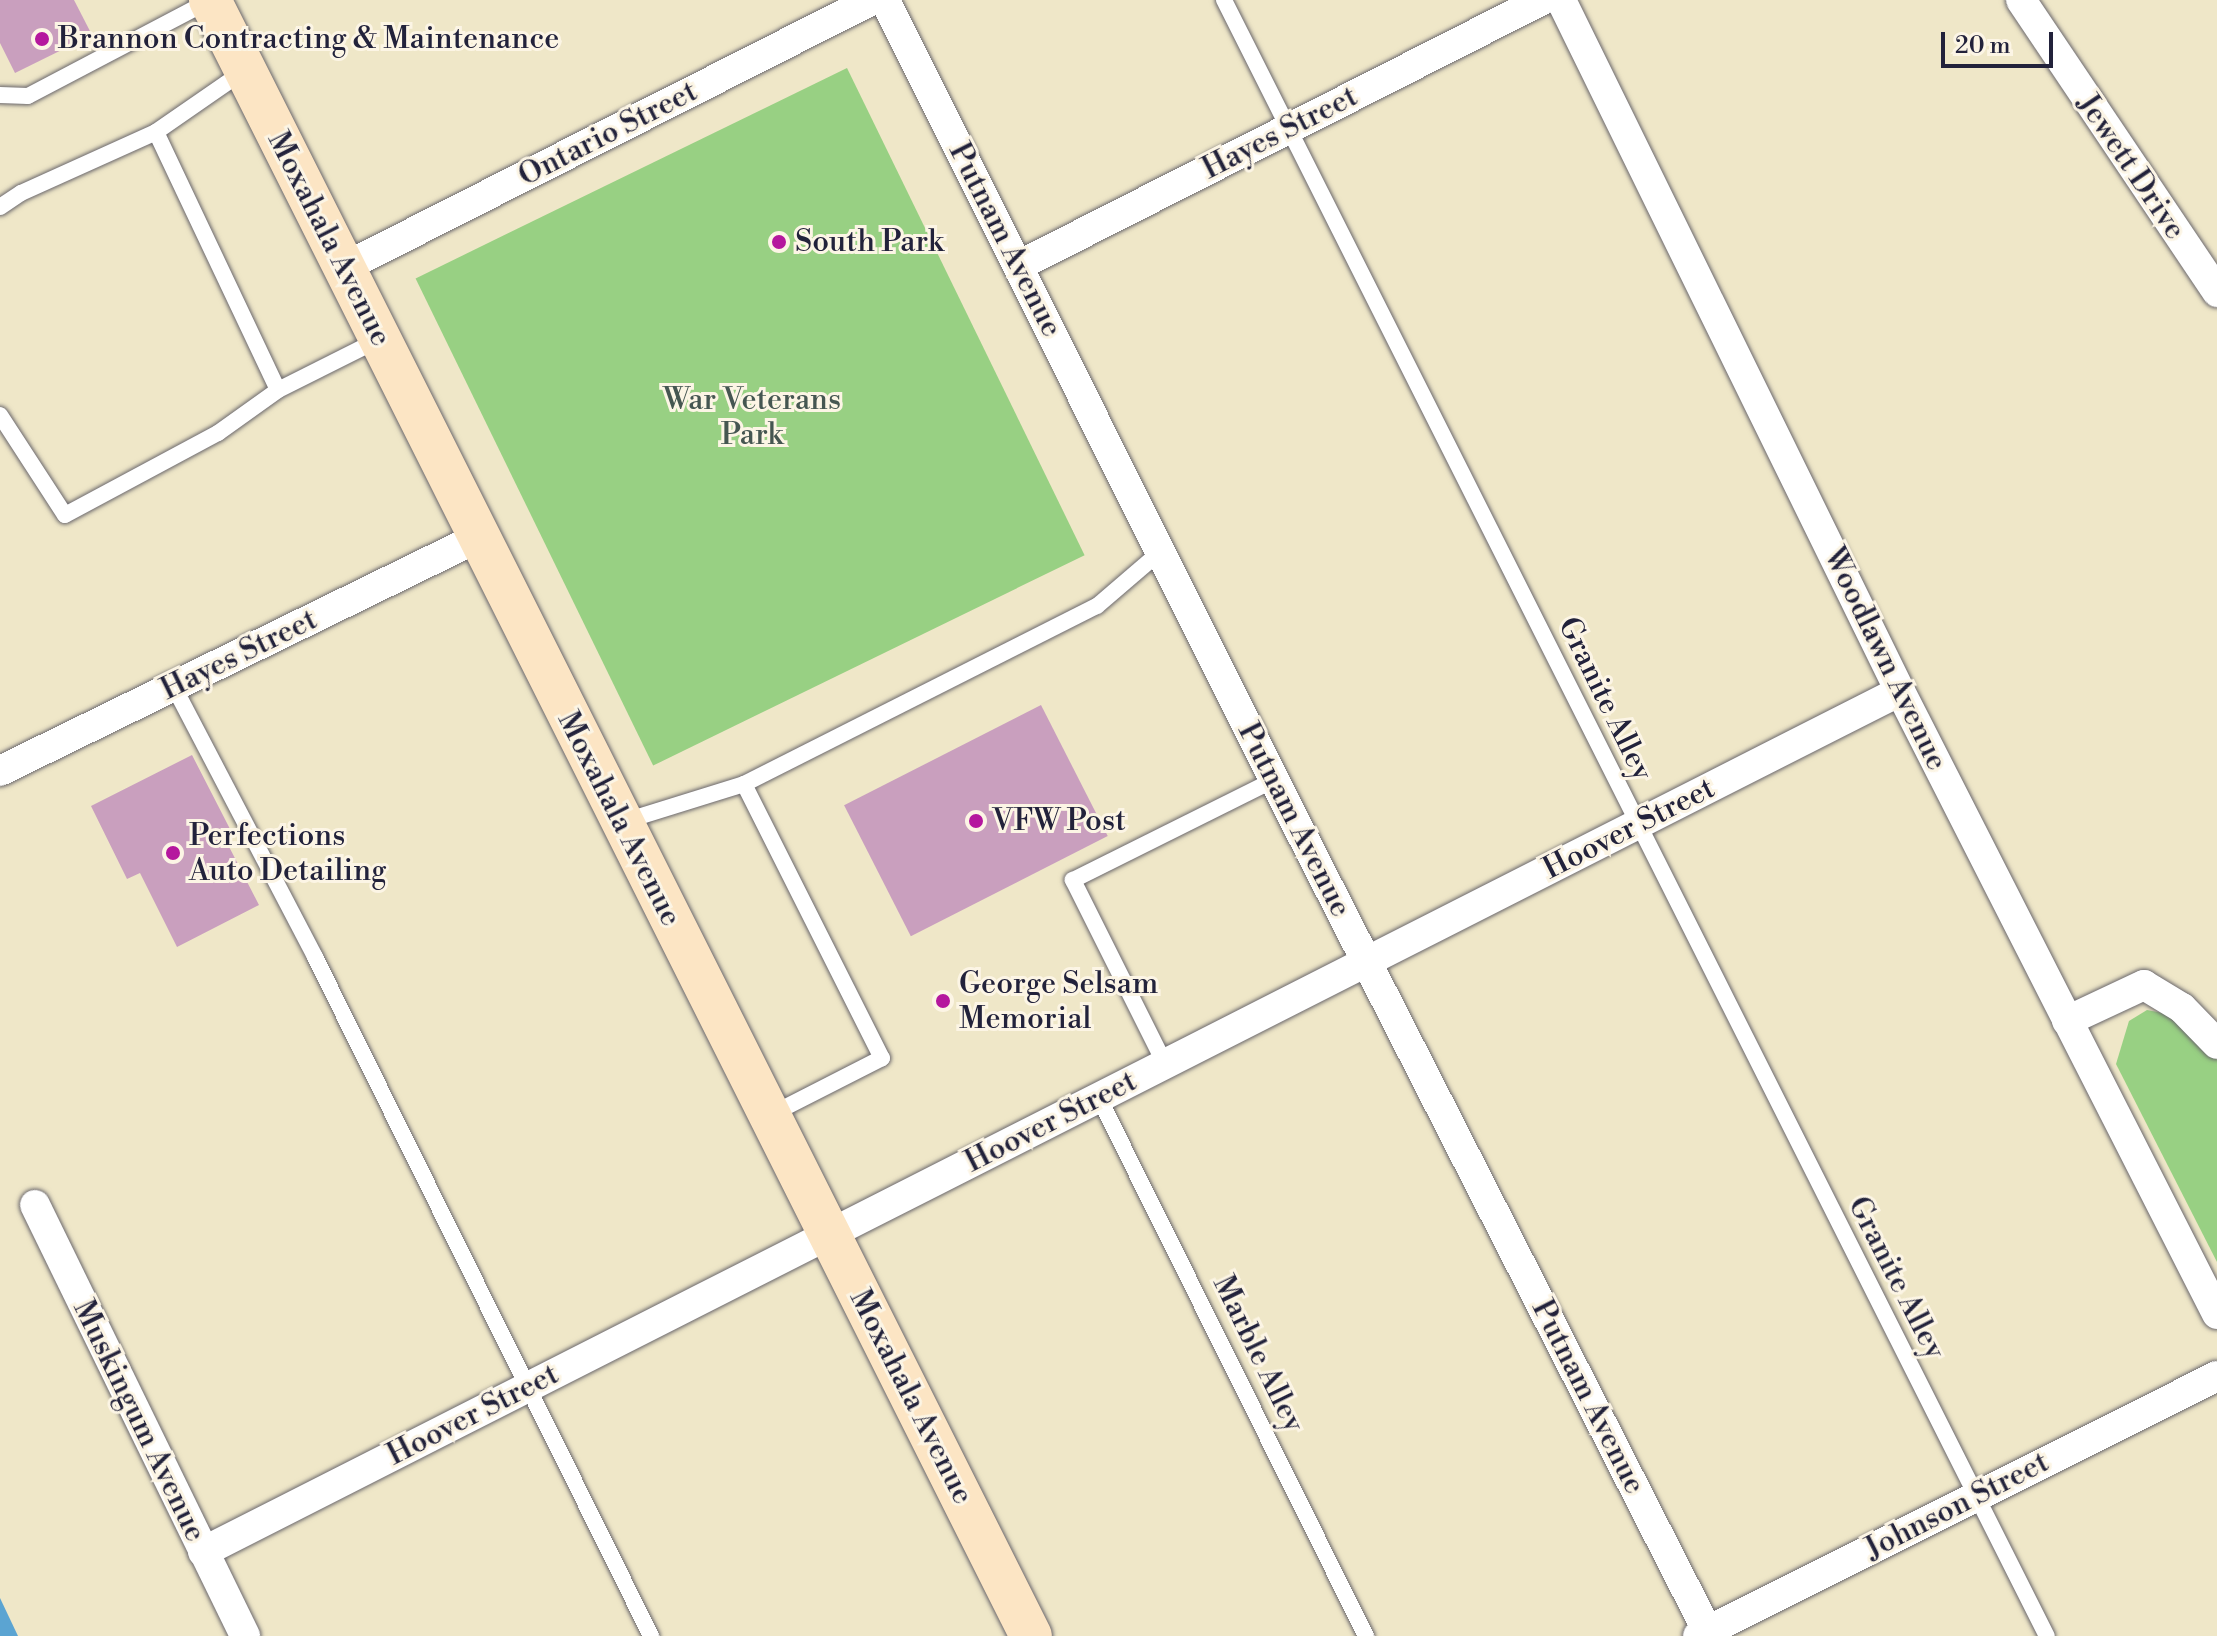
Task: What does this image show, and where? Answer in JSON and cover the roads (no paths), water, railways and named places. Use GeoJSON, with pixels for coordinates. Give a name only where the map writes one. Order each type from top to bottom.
{"type":"FeatureCollection","features":[{"type":"Feature","properties":{"kind":"street","name":"Moxahala Avenue"},"geometry":{"type":"LineString","coordinates":[[210,0],[477,538],[1031,1636]]}},
{"type":"Feature","properties":{"kind":"street","name":"Ontario Street"},"geometry":{"type":"LineString","coordinates":[[343,268],[872,0]]}},
{"type":"Feature","properties":{"kind":"street","name":"Putnam Avenue"},"geometry":{"type":"LineString","coordinates":[[885,0],[1705,1634]]}},
{"type":"Feature","properties":{"kind":"street","name":"Hayes Street"},"geometry":{"type":"LineString","coordinates":[[1018,266],[1542,0]]}},
{"type":"Feature","properties":{"kind":"street","name":"Woodlawn Avenue"},"geometry":{"type":"LineString","coordinates":[[1561,0],[1900,691],[2217,1314]]}},
{"type":"Feature","properties":{"kind":"street","name":"Jewett Drive"},"geometry":{"type":"LineString","coordinates":[[2021,0],[2217,292]]}},
{"type":"Feature","properties":{"kind":"street","name":"Hayes Street"},"geometry":{"type":"LineString","coordinates":[[0,771],[477,538]]}},
{"type":"Feature","properties":{"kind":"street","name":"Hoover Street"},"geometry":{"type":"LineString","coordinates":[[203,1552],[1900,691]]}},
{"type":"Feature","properties":{"kind":"street"},"geometry":{"type":"LineString","coordinates":[[2067,1021],[2144,985],[2182,1008],[2217,1044]]}},
{"type":"Feature","properties":{"kind":"street","name":"Muskingum Avenue"},"geometry":{"type":"LineString","coordinates":[[35,1205],[245,1636]]}},
{"type":"Feature","properties":{"kind":"street","name":"Johnson Street"},"geometry":{"type":"LineString","coordinates":[[1705,1634],[2217,1376]]}},
{"type":"Feature","properties":{"kind":"lane"},"geometry":{"type":"LineString","coordinates":[[0,95],[28,96],[210,0]]}},
{"type":"Feature","properties":{"kind":"lane","name":"Granite Alley"},"geometry":{"type":"LineString","coordinates":[[1224,0],[1636,826],[2047,1636]]}},
{"type":"Feature","properties":{"kind":"lane"},"geometry":{"type":"LineString","coordinates":[[0,207],[21,193],[156,132],[244,71]]}},
{"type":"Feature","properties":{"kind":"lane"},"geometry":{"type":"LineString","coordinates":[[156,132],[278,390]]}},
{"type":"Feature","properties":{"kind":"lane"},"geometry":{"type":"LineString","coordinates":[[0,415],[65,515],[218,433],[278,390],[379,339]]}},
{"type":"Feature","properties":{"kind":"lane"},"geometry":{"type":"LineString","coordinates":[[621,822],[744,784],[1097,606],[1160,552]]}},
{"type":"Feature","properties":{"kind":"lane"},"geometry":{"type":"LineString","coordinates":[[174,687],[315,957],[651,1636]]}},
{"type":"Feature","properties":{"kind":"lane"},"geometry":{"type":"LineString","coordinates":[[1165,1064],[1073,880],[1274,780]]}},
{"type":"Feature","properties":{"kind":"lane"},"geometry":{"type":"LineString","coordinates":[[744,784],[882,1058],[769,1115]]}},
{"type":"Feature","properties":{"kind":"lane","name":"Marble Alley"},"geometry":{"type":"LineString","coordinates":[[1099,1098],[1366,1636]]}},
{"type":"Feature","properties":{"kind":"water"},"geometry":{"type":"Polygon","coordinates":[[[0,1598],[18,1636],[0,1636],[0,1598]]]}},
{"type":"Feature","properties":{"kind":"place","name":"Brannon Contracting & Maintenance"},"geometry":{"type":"Point","coordinates":[42,39]}},
{"type":"Feature","properties":{"kind":"place","name":"South Park"},"geometry":{"type":"Point","coordinates":[779,242]}},
{"type":"Feature","properties":{"kind":"place","name":"VFW Post"},"geometry":{"type":"Point","coordinates":[976,821]}},
{"type":"Feature","properties":{"kind":"place","name":"Perfections Auto Detailing"},"geometry":{"type":"Point","coordinates":[173,853]}},
{"type":"Feature","properties":{"kind":"place","name":"George Selsam Memorial"},"geometry":{"type":"Point","coordinates":[943,1001]}},
{"type":"Feature","properties":{"kind":"park label","name":"War Veterans Park"},"geometry":{"type":"Point","coordinates":[752,417]}}]}
